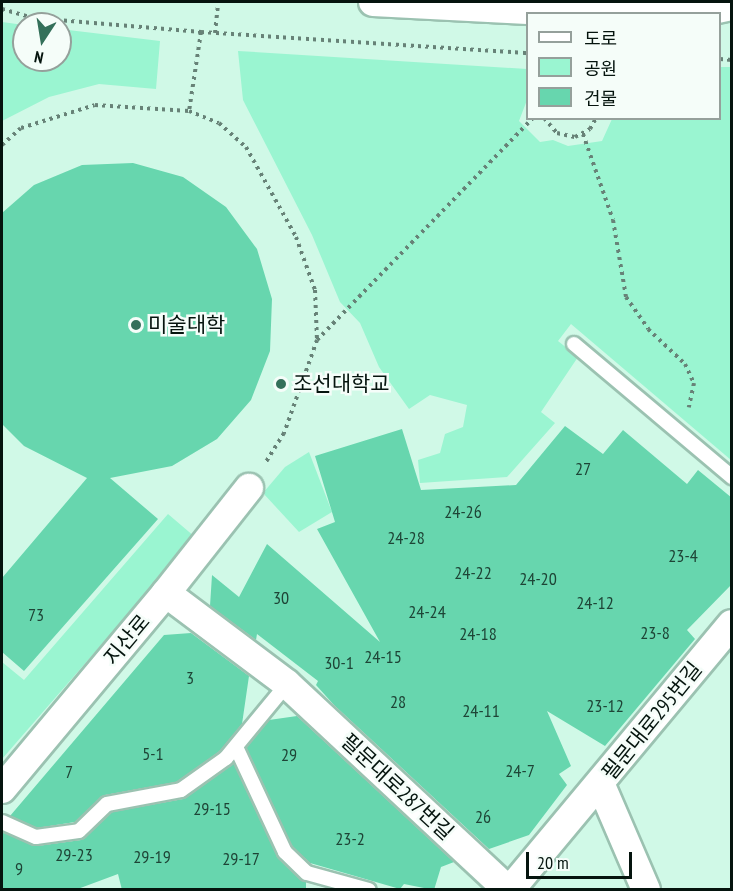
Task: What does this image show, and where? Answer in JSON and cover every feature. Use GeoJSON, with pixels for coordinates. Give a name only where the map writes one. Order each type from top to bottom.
{"type":"FeatureCollection","features":[{"type":"Feature","properties":{"kind":"street"},"geometry":{"type":"LineString","coordinates":[[373,2],[531,11],[708,11],[732,6]]}},
{"type":"Feature","properties":{"kind":"street","name":"지산로"},"geometry":{"type":"LineString","coordinates":[[2,789],[166,593],[249,488]]}},
{"type":"Feature","properties":{"kind":"street","name":"필문대로287번길"},"geometry":{"type":"LineString","coordinates":[[166,593],[287,684],[509,890],[600,783]]}},
{"type":"Feature","properties":{"kind":"street","name":"필문대로295번길"},"geometry":{"type":"LineString","coordinates":[[646,890],[600,783],[732,624]]}},
{"type":"Feature","properties":{"kind":"lane"},"geometry":{"type":"LineString","coordinates":[[574,344],[732,477]]}},
{"type":"Feature","properties":{"kind":"lane"},"geometry":{"type":"LineString","coordinates":[[2,822],[36,837],[79,831],[107,804],[180,790],[236,747],[287,684]]}},
{"type":"Feature","properties":{"kind":"lane"},"geometry":{"type":"LineString","coordinates":[[236,747],[285,852],[307,873],[369,890]]}},
{"type":"Feature","properties":{"kind":"path"},"geometry":{"type":"LineString","coordinates":[[215,33],[218,2]]}},
{"type":"Feature","properties":{"kind":"path"},"geometry":{"type":"LineString","coordinates":[[2,9],[34,18],[201,32],[526,53]]}},
{"type":"Feature","properties":{"kind":"path"},"geometry":{"type":"LineString","coordinates":[[189,111],[201,32]]}},
{"type":"Feature","properties":{"kind":"path"},"geometry":{"type":"LineString","coordinates":[[2,145],[21,128],[94,105],[189,111],[219,123],[246,147],[296,237],[315,290],[317,340],[284,433],[249,488]]}},
{"type":"Feature","properties":{"kind":"path"},"geometry":{"type":"LineString","coordinates":[[317,340],[531,120]]}},
{"type":"Feature","properties":{"kind":"path"},"geometry":{"type":"LineString","coordinates":[[545,120],[549,127],[566,137],[583,134],[594,120]]}},
{"type":"Feature","properties":{"kind":"path"},"geometry":{"type":"LineString","coordinates":[[583,134],[613,220],[626,297],[648,329],[685,364],[694,383],[683,436]]}},
{"type":"Feature","properties":{"kind":"green space"},"geometry":{"type":"Polygon","coordinates":[[[2,22],[12,23],[12,72],[72,72],[72,30],[160,41],[156,89],[99,84],[49,97],[2,121],[2,22]]]}},
{"type":"Feature","properties":{"kind":"green space"},"geometry":{"type":"Polygon","coordinates":[[[238,51],[526,69],[526,103],[519,121],[540,142],[553,140],[568,146],[602,141],[612,120],[721,120],[721,67],[731,67],[731,460],[571,324],[558,341],[578,357],[541,412],[555,423],[507,477],[420,483],[418,460],[440,453],[445,434],[463,427],[467,405],[430,395],[409,409],[379,367],[360,323],[340,302],[312,235],[243,100],[238,51]]]}},
{"type":"Feature","properties":{"kind":"green space"},"geometry":{"type":"Polygon","coordinates":[[[309,452],[332,512],[299,532],[263,493],[285,467],[309,452]]]}},
{"type":"Feature","properties":{"kind":"green space"},"geometry":{"type":"Polygon","coordinates":[[[168,514],[195,537],[2,759],[2,662],[24,680],[168,514]]]}},
{"type":"Feature","properties":{"kind":"building","name":"미술대학"},"geometry":{"type":"Polygon","coordinates":[[[133,163],[183,177],[226,207],[257,249],[272,299],[270,351],[251,400],[217,439],[172,466],[110,478],[158,519],[24,671],[2,652],[2,578],[87,478],[24,446],[2,424],[2,213],[34,185],[82,165],[133,163]]]}},
{"type":"Feature","properties":{"kind":"building"},"geometry":{"type":"Polygon","coordinates":[[[565,426],[603,454],[623,430],[687,484],[698,470],[732,498],[732,584],[687,630],[695,639],[605,746],[547,711],[571,766],[559,774],[567,785],[529,835],[489,849],[334,705],[316,685],[318,681],[257,634],[256,640],[210,606],[212,575],[239,597],[267,544],[380,642],[317,529],[335,522],[315,456],[402,429],[421,490],[516,485],[565,426]]]}},
{"type":"Feature","properties":{"kind":"building"},"geometry":{"type":"Polygon","coordinates":[[[191,633],[249,676],[242,724],[220,751],[177,782],[105,795],[75,822],[37,828],[10,816],[164,635],[191,633]]]}},
{"type":"Feature","properties":{"kind":"building"},"geometry":{"type":"Polygon","coordinates":[[[297,716],[454,862],[441,867],[434,890],[404,884],[400,889],[310,863],[292,847],[246,748],[269,720],[297,716]]]}},
{"type":"Feature","properties":{"kind":"building"},"geometry":{"type":"Polygon","coordinates":[[[234,763],[277,856],[306,882],[306,890],[122,890],[118,874],[75,890],[2,890],[2,832],[37,846],[81,840],[111,812],[183,799],[234,763]]]}},
{"type":"Feature","properties":{"kind":"place","name":"미술대학"},"geometry":{"type":"Point","coordinates":[136,325]}},
{"type":"Feature","properties":{"kind":"place","name":"조선대학교"},"geometry":{"type":"Point","coordinates":[281,384]}}]}
